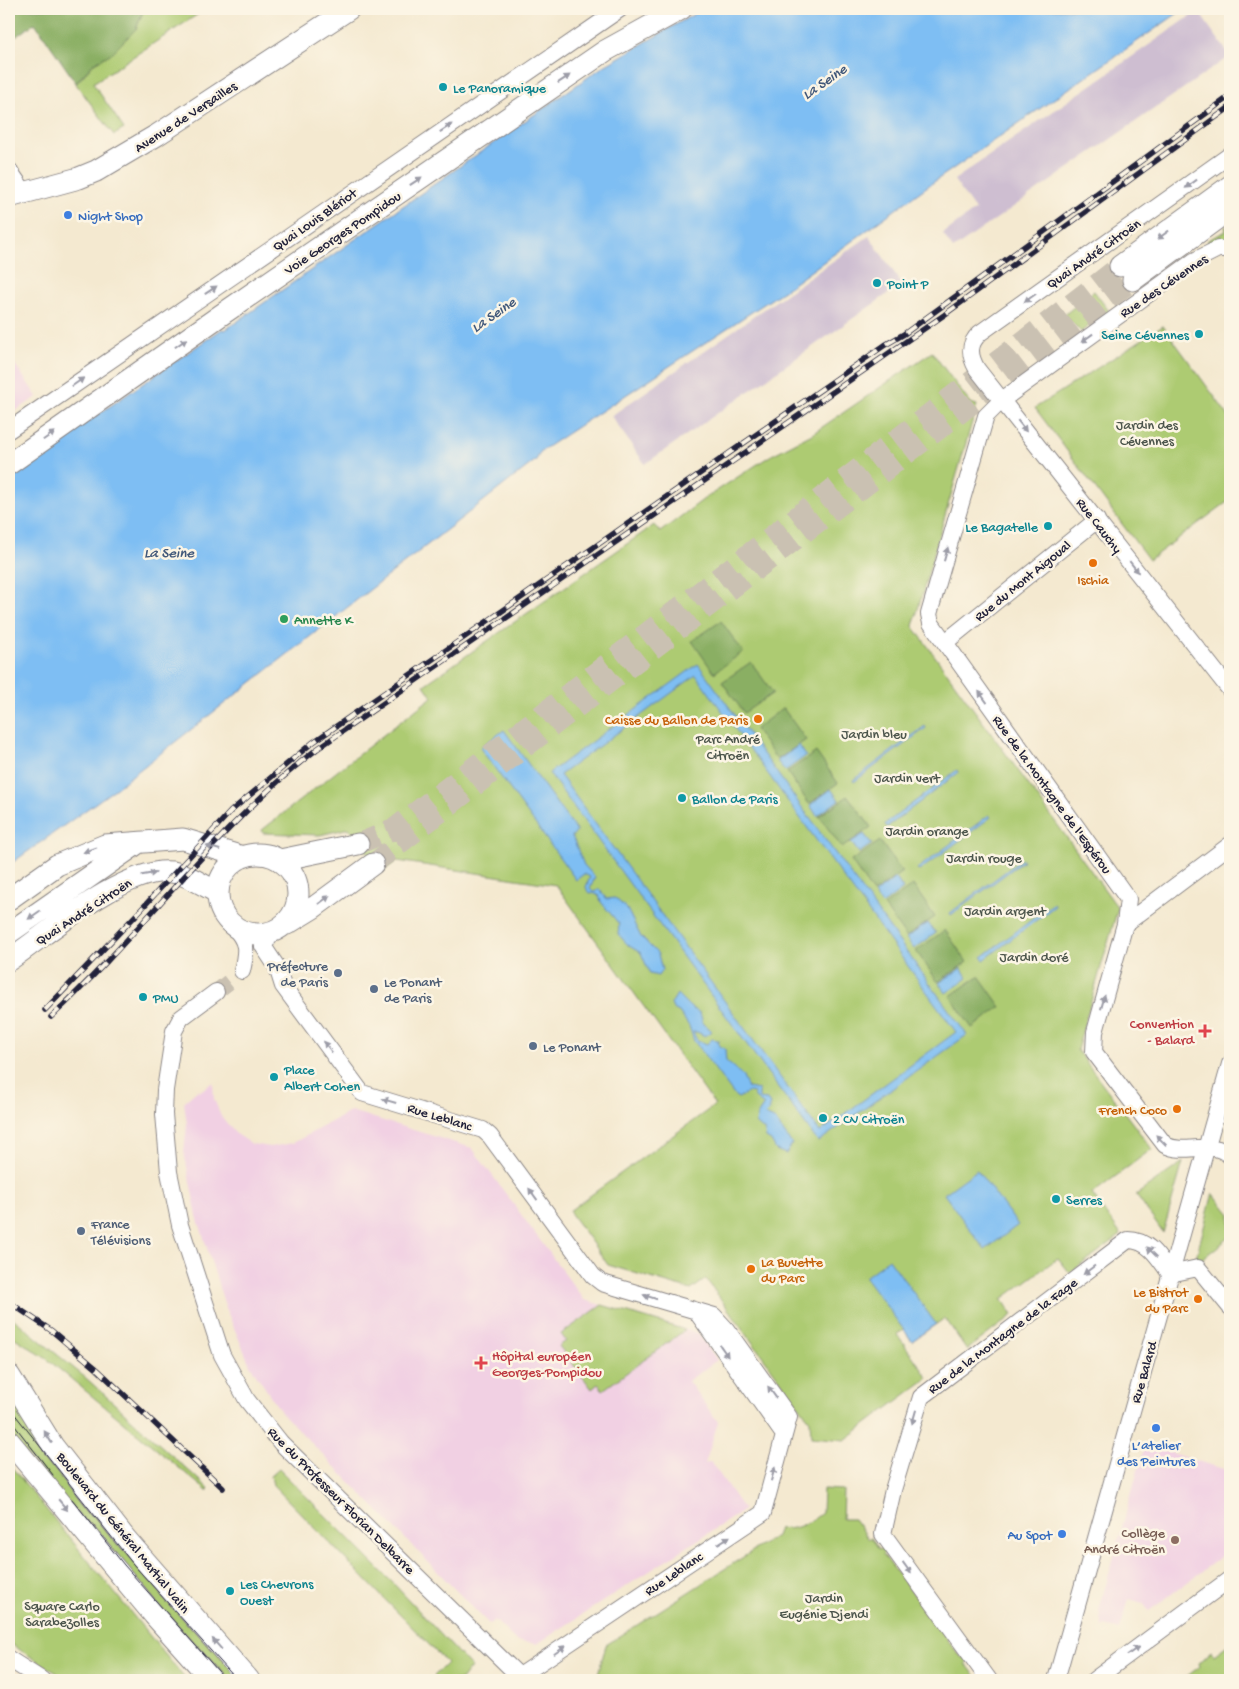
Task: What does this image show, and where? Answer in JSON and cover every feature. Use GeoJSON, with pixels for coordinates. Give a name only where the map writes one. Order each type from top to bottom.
{"type":"FeatureCollection","features":[{"type":"Feature","properties":{"kind":"main road","name":"Avenue de Versailles"},"geometry":{"type":"LineString","coordinates":[[17,195],[79,178],[131,152],[349,9]]}},
{"type":"Feature","properties":{"kind":"main road","name":"Voie Georges Pompidou"},"geometry":{"type":"LineString","coordinates":[[9,464],[221,314],[605,51],[681,9]]}},
{"type":"Feature","properties":{"kind":"main road","name":"Quai André Citroën"},"geometry":{"type":"LineString","coordinates":[[1230,186],[1126,273],[1230,209]]}},
{"type":"Feature","properties":{"kind":"main road"},"geometry":{"type":"LineString","coordinates":[[9,899],[57,865],[105,845],[183,839],[243,857]]}},
{"type":"Feature","properties":{"kind":"main road"},"geometry":{"type":"LineString","coordinates":[[9,933],[138,842]]}},
{"type":"Feature","properties":{"kind":"main road"},"geometry":{"type":"LineString","coordinates":[[280,860],[358,844]]}},
{"type":"Feature","properties":{"kind":"main road"},"geometry":{"type":"LineString","coordinates":[[273,935],[292,917],[297,905],[296,880],[280,860],[262,854],[243,857],[233,863],[222,874],[218,893],[221,911],[233,926],[252,934],[273,935],[373,864]]}},
{"type":"Feature","properties":{"kind":"main road","name":"Quai André Citroën"},"geometry":{"type":"LineString","coordinates":[[9,960],[90,903],[126,881],[148,874],[173,872],[218,893]]}},
{"type":"Feature","properties":{"kind":"main road"},"geometry":{"type":"LineString","coordinates":[[9,976],[91,916],[126,881]]}},
{"type":"Feature","properties":{"kind":"main road","name":"Boulevard du Général Martial Valin"},"geometry":{"type":"LineString","coordinates":[[9,1375],[54,1446],[126,1539],[250,1680]]}},
{"type":"Feature","properties":{"kind":"main road","name":"Boulevard du Général Martial Valin"},"geometry":{"type":"LineString","coordinates":[[9,1441],[154,1615],[212,1680]]}},
{"type":"Feature","properties":{"kind":"street","name":"Quai Louis Blériot"},"geometry":{"type":"LineString","coordinates":[[9,430],[620,9]]}},
{"type":"Feature","properties":{"kind":"street","name":"Quai André Citroën"},"geometry":{"type":"LineString","coordinates":[[972,359],[972,342],[980,333],[1230,155]]}},
{"type":"Feature","properties":{"kind":"street"},"geometry":{"type":"LineString","coordinates":[[9,170],[17,195]]}},
{"type":"Feature","properties":{"kind":"street","name":"Rue des Cévennes"},"geometry":{"type":"LineString","coordinates":[[1002,400],[1194,261],[1218,249],[1230,249]]}},
{"type":"Feature","properties":{"kind":"street","name":"Rue Cauchy"},"geometry":{"type":"LineString","coordinates":[[972,359],[1002,400],[1230,690]]}},
{"type":"Feature","properties":{"kind":"street","name":"Rue de la Montagne de l'Espérou"},"geometry":{"type":"LineString","coordinates":[[1002,400],[986,416],[929,614],[931,623],[1128,899],[1125,924],[1095,1032],[1094,1052],[1165,1144],[1173,1149],[1207,1146]]}},
{"type":"Feature","properties":{"kind":"street","name":"Rue du Mont Aigoual"},"geometry":{"type":"LineString","coordinates":[[948,640],[1097,520]]}},
{"type":"Feature","properties":{"kind":"street"},"geometry":{"type":"LineString","coordinates":[[1125,924],[1230,845]]}},
{"type":"Feature","properties":{"kind":"street"},"geometry":{"type":"LineString","coordinates":[[233,926],[245,940],[246,956],[238,974],[273,935]]}},
{"type":"Feature","properties":{"kind":"street","name":"Rue Leblanc"},"geometry":{"type":"LineString","coordinates":[[273,935],[277,967],[283,986],[362,1093],[484,1130],[593,1276],[602,1283],[714,1316],[726,1328],[789,1417],[762,1513],[519,1679]]}},
{"type":"Feature","properties":{"kind":"street","name":"Rue du Professeur Florian Delbarre"},"geometry":{"type":"LineString","coordinates":[[216,992],[181,1018],[174,1031],[168,1058],[164,1114],[169,1172],[180,1225],[222,1355],[248,1400],[281,1443],[519,1679]]}},
{"type":"Feature","properties":{"kind":"street","name":"Rue Balard"},"geometry":{"type":"LineString","coordinates":[[1056,1680],[1230,1064]]}},
{"type":"Feature","properties":{"kind":"street"},"geometry":{"type":"LineString","coordinates":[[1207,1146],[1223,1149],[1230,1156]]}},
{"type":"Feature","properties":{"kind":"street","name":"Rue de la Montagne de la Fage"},"geometry":{"type":"LineString","coordinates":[[989,1680],[883,1534],[893,1490],[918,1404],[925,1392],[1128,1240],[1135,1240],[1152,1249],[1170,1274]]}},
{"type":"Feature","properties":{"kind":"street"},"geometry":{"type":"LineString","coordinates":[[1170,1274],[1198,1268],[1230,1307]]}},
{"type":"Feature","properties":{"kind":"street"},"geometry":{"type":"LineString","coordinates":[[1094,1680],[1230,1579]]}},
{"type":"Feature","properties":{"kind":"street"},"geometry":{"type":"LineString","coordinates":[[9,1659],[42,1680]]}},
{"type":"Feature","properties":{"kind":"shaded area"},"geometry":{"type":"Polygon","coordinates":[[[1198,11],[1230,56],[953,249],[943,234],[975,210],[954,180],[1198,11]]]}},
{"type":"Feature","properties":{"kind":"shaded area"},"geometry":{"type":"Polygon","coordinates":[[[869,236],[902,284],[645,464],[611,416],[869,236]]]}},
{"type":"Feature","properties":{"kind":"shaded area"},"geometry":{"type":"Polygon","coordinates":[[[9,355],[37,397],[9,415],[9,355]]]}},
{"type":"Feature","properties":{"kind":"shaded area","name":"Hôpital européen Georges-Pompidou"},"geometry":{"type":"Polygon","coordinates":[[[213,1082],[214,1099],[221,1116],[235,1133],[252,1144],[270,1147],[293,1143],[351,1111],[472,1148],[584,1300],[698,1333],[717,1360],[688,1381],[718,1422],[705,1464],[711,1462],[744,1510],[537,1644],[516,1641],[495,1620],[489,1624],[281,1412],[250,1365],[226,1309],[197,1216],[184,1152],[187,1125],[184,1102],[199,1089],[199,1092],[213,1082]]]}},
{"type":"Feature","properties":{"kind":"shaded area","name":"Collège André Citroën"},"geometry":{"type":"Polygon","coordinates":[[[1145,1445],[1230,1471],[1230,1550],[1149,1611],[1143,1603],[1129,1599],[1120,1630],[1105,1626],[1102,1628],[1099,1610],[1145,1445]]]}},
{"type":"Feature","properties":{"kind":"green space"},"geometry":{"type":"Polygon","coordinates":[[[9,9],[144,9],[136,29],[112,53],[94,63],[76,83],[35,23],[9,41],[9,9]]]}},
{"type":"Feature","properties":{"kind":"green space"},"geometry":{"type":"Polygon","coordinates":[[[144,9],[206,9],[93,83],[124,129],[114,135],[76,84],[94,63],[112,52],[136,29],[144,9]]]}},
{"type":"Feature","properties":{"kind":"green space"},"geometry":{"type":"Polygon","coordinates":[[[1230,223],[1230,240],[1208,243],[1208,240],[1226,231],[1225,227],[1230,223]]]}},
{"type":"Feature","properties":{"kind":"green space"},"geometry":{"type":"Polygon","coordinates":[[[1094,291],[1109,311],[1081,332],[1064,315],[1094,291]]]}},
{"type":"Feature","properties":{"kind":"green space","name":"Jardin des Cévennes"},"geometry":{"type":"Polygon","coordinates":[[[1163,326],[1230,418],[1230,500],[1149,560],[1035,408],[1163,326]]]}},
{"type":"Feature","properties":{"kind":"green space","name":"Parc André Citroën"},"geometry":{"type":"Polygon","coordinates":[[[932,352],[970,403],[977,405],[913,626],[1118,908],[1077,1050],[1152,1149],[1092,1194],[1121,1235],[1070,1273],[1058,1258],[1002,1299],[1013,1315],[967,1350],[945,1318],[912,1341],[904,1330],[897,1334],[928,1378],[845,1440],[811,1437],[810,1421],[706,1279],[691,1290],[608,1265],[569,1211],[715,1105],[556,885],[397,861],[382,872],[349,828],[320,835],[263,833],[262,830],[432,697],[424,685],[654,525],[660,532],[704,499],[770,456],[812,434],[932,352]]]}},
{"type":"Feature","properties":{"kind":"green space"},"geometry":{"type":"Polygon","coordinates":[[[721,621],[743,652],[714,673],[692,641],[721,621]]]}},
{"type":"Feature","properties":{"kind":"green space"},"geometry":{"type":"Polygon","coordinates":[[[751,662],[773,693],[744,713],[722,682],[751,662]]]}},
{"type":"Feature","properties":{"kind":"green space"},"geometry":{"type":"Polygon","coordinates":[[[783,708],[806,740],[777,760],[755,729],[783,708]]]}},
{"type":"Feature","properties":{"kind":"green space"},"geometry":{"type":"Polygon","coordinates":[[[816,752],[838,783],[809,804],[787,772],[816,752]]]}},
{"type":"Feature","properties":{"kind":"green space"},"geometry":{"type":"Polygon","coordinates":[[[848,796],[871,827],[842,848],[819,816],[848,796]]]}},
{"type":"Feature","properties":{"kind":"green space"},"geometry":{"type":"Polygon","coordinates":[[[880,841],[902,872],[873,893],[851,861],[880,841]]]}},
{"type":"Feature","properties":{"kind":"green space"},"geometry":{"type":"Polygon","coordinates":[[[913,885],[935,917],[906,937],[884,906],[913,885]]]}},
{"type":"Feature","properties":{"kind":"green space"},"geometry":{"type":"Polygon","coordinates":[[[945,930],[967,962],[938,982],[916,951],[945,930]]]}},
{"type":"Feature","properties":{"kind":"green space"},"geometry":{"type":"Polygon","coordinates":[[[979,976],[1001,1007],[972,1028],[950,996],[979,976]]]}},
{"type":"Feature","properties":{"kind":"green space"},"geometry":{"type":"Polygon","coordinates":[[[1183,1162],[1163,1233],[1136,1195],[1183,1162]]]}},
{"type":"Feature","properties":{"kind":"green space"},"geometry":{"type":"Polygon","coordinates":[[[1213,1193],[1230,1214],[1230,1237],[1194,1265],[1213,1193]]]}},
{"type":"Feature","properties":{"kind":"green space"},"geometry":{"type":"Polygon","coordinates":[[[602,1305],[685,1330],[603,1390],[598,1384],[592,1389],[559,1346],[566,1341],[561,1334],[602,1305]]]}},
{"type":"Feature","properties":{"kind":"green space"},"geometry":{"type":"Polygon","coordinates":[[[9,1315],[87,1379],[209,1489],[207,1491],[47,1359],[9,1334],[9,1315]]]}},
{"type":"Feature","properties":{"kind":"green space"},"geometry":{"type":"Polygon","coordinates":[[[9,1388],[241,1680],[220,1680],[9,1434],[9,1388]]]}},
{"type":"Feature","properties":{"kind":"green space","name":"Square Carlo Sarabezolles"},"geometry":{"type":"Polygon","coordinates":[[[9,1464],[186,1680],[68,1680],[9,1643],[9,1464]]]}},
{"type":"Feature","properties":{"kind":"green space"},"geometry":{"type":"Polygon","coordinates":[[[279,1469],[392,1582],[471,1667],[461,1680],[438,1680],[434,1676],[447,1663],[273,1485],[271,1476],[279,1469]]]}},
{"type":"Feature","properties":{"kind":"green space","name":"Jardin Eugénie Djendi"},"geometry":{"type":"Polygon","coordinates":[[[823,1489],[843,1490],[842,1519],[854,1519],[869,1539],[871,1537],[879,1549],[882,1548],[885,1552],[883,1554],[901,1578],[903,1576],[907,1581],[905,1583],[922,1605],[924,1604],[928,1608],[926,1610],[942,1632],[944,1630],[948,1636],[946,1638],[962,1658],[964,1657],[968,1662],[966,1664],[979,1680],[604,1680],[598,1674],[606,1645],[776,1536],[779,1528],[797,1527],[822,1513],[823,1489]]]}},
{"type":"Feature","properties":{"kind":"green space"},"geometry":{"type":"Polygon","coordinates":[[[1230,1643],[1230,1680],[1182,1680],[1199,1667],[1198,1663],[1211,1651],[1214,1655],[1230,1643]]]}},
{"type":"Feature","properties":{"kind":"water","name":"La Seine"},"geometry":{"type":"Polygon","coordinates":[[[703,9],[1184,9],[925,188],[782,292],[541,451],[536,460],[115,789],[9,865],[9,479],[48,449],[222,329],[225,330],[604,66],[703,9]]]}},
{"type":"Feature","properties":{"kind":"water"},"geometry":{"type":"Polygon","coordinates":[[[698,664],[967,1035],[818,1142],[549,773],[698,664]],[[696,675],[560,775],[820,1132],[956,1032],[696,675]]]}},
{"type":"Feature","properties":{"kind":"water"},"geometry":{"type":"Polygon","coordinates":[[[925,726],[926,728],[854,782],[853,780],[925,726]]]}},
{"type":"Feature","properties":{"kind":"water"},"geometry":{"type":"Polygon","coordinates":[[[504,730],[577,832],[572,836],[584,865],[595,877],[590,889],[594,892],[600,889],[606,899],[615,898],[627,909],[641,937],[658,954],[662,970],[658,976],[650,974],[641,953],[629,946],[618,934],[619,924],[601,902],[599,895],[588,892],[586,887],[590,877],[584,874],[576,880],[480,748],[504,730]]]}},
{"type":"Feature","properties":{"kind":"water"},"geometry":{"type":"Polygon","coordinates":[[[799,745],[806,756],[785,771],[777,761],[799,745]]]}},
{"type":"Feature","properties":{"kind":"water"},"geometry":{"type":"Polygon","coordinates":[[[957,770],[958,773],[887,827],[885,824],[957,770]]]}},
{"type":"Feature","properties":{"kind":"water"},"geometry":{"type":"Polygon","coordinates":[[[831,789],[839,800],[817,816],[810,805],[831,789]]]}},
{"type":"Feature","properties":{"kind":"water"},"geometry":{"type":"Polygon","coordinates":[[[989,815],[991,817],[919,871],[917,869],[989,815]]]}},
{"type":"Feature","properties":{"kind":"water"},"geometry":{"type":"Polygon","coordinates":[[[864,834],[872,844],[859,853],[851,842],[864,834]]]}},
{"type":"Feature","properties":{"kind":"water"},"geometry":{"type":"Polygon","coordinates":[[[1022,859],[1023,861],[951,915],[950,913],[1022,859]]]}},
{"type":"Feature","properties":{"kind":"water"},"geometry":{"type":"Polygon","coordinates":[[[896,878],[903,889],[882,905],[874,894],[896,878]]]}},
{"type":"Feature","properties":{"kind":"water"},"geometry":{"type":"Polygon","coordinates":[[[1054,903],[1055,906],[984,960],[982,957],[1054,903]]]}},
{"type":"Feature","properties":{"kind":"water"},"geometry":{"type":"Polygon","coordinates":[[[928,923],[936,933],[914,949],[906,938],[928,923]]]}},
{"type":"Feature","properties":{"kind":"water"},"geometry":{"type":"Polygon","coordinates":[[[961,968],[968,978],[946,993],[939,983],[961,968]]]}},
{"type":"Feature","properties":{"kind":"water"},"geometry":{"type":"Polygon","coordinates":[[[677,994],[690,1007],[700,1013],[703,1023],[711,1030],[705,1036],[693,1032],[697,1040],[707,1044],[712,1039],[718,1040],[719,1046],[725,1049],[726,1061],[742,1075],[748,1088],[759,1090],[759,1099],[767,1100],[770,1104],[769,1111],[765,1115],[774,1119],[792,1144],[786,1154],[776,1150],[771,1141],[766,1138],[765,1131],[756,1123],[758,1114],[764,1105],[755,1098],[754,1093],[749,1092],[738,1098],[734,1095],[694,1041],[689,1026],[679,1012],[673,1009],[671,1004],[677,994]]]}},
{"type":"Feature","properties":{"kind":"water"},"geometry":{"type":"Polygon","coordinates":[[[977,1170],[1018,1225],[985,1250],[944,1194],[977,1170]]]}},
{"type":"Feature","properties":{"kind":"water"},"geometry":{"type":"Polygon","coordinates":[[[889,1259],[936,1324],[912,1341],[865,1277],[889,1259]]]}},
{"type":"Feature","properties":{"kind":"tunnel"},"geometry":{"type":"LineString","coordinates":[[358,844],[394,829],[1120,266]]}},
{"type":"Feature","properties":{"kind":"tunnel"},"geometry":{"type":"LineString","coordinates":[[373,864],[1133,280]]}},
{"type":"Feature","properties":{"kind":"tunnel"},"geometry":{"type":"LineString","coordinates":[[216,992],[234,978]]}},
{"type":"Feature","properties":{"kind":"tram line"},"geometry":{"type":"LineString","coordinates":[[9,1407],[133,1564],[237,1680]]}},
{"type":"Feature","properties":{"kind":"tram line"},"geometry":{"type":"LineString","coordinates":[[15,1426],[53,1475]]}},
{"type":"Feature","properties":{"kind":"tram line"},"geometry":{"type":"LineString","coordinates":[[72,1499],[124,1565],[226,1680]]}},
{"type":"Feature","properties":{"kind":"railway"},"geometry":{"type":"LineString","coordinates":[[45,1010],[136,915],[231,811],[312,743],[885,345],[904,334],[1230,96]]}},
{"type":"Feature","properties":{"kind":"railway"},"geometry":{"type":"LineString","coordinates":[[51,1017],[118,950],[213,845],[280,779],[317,749],[944,315],[1230,107]]}},
{"type":"Feature","properties":{"kind":"railway"},"geometry":{"type":"LineString","coordinates":[[9,1302],[52,1331],[97,1369],[223,1488]]}},
{"type":"Feature","properties":{"kind":"place","name":"Le Panoramique"},"geometry":{"type":"Point","coordinates":[443,87]}},
{"type":"Feature","properties":{"kind":"place","name":"Night Shop"},"geometry":{"type":"Point","coordinates":[68,215]}},
{"type":"Feature","properties":{"kind":"place","name":"Point P"},"geometry":{"type":"Point","coordinates":[877,283]}},
{"type":"Feature","properties":{"kind":"place","name":"Seine Cévennes"},"geometry":{"type":"Point","coordinates":[1199,334]}},
{"type":"Feature","properties":{"kind":"place","name":"Le Bagatelle"},"geometry":{"type":"Point","coordinates":[1048,526]}},
{"type":"Feature","properties":{"kind":"place","name":"Ischia"},"geometry":{"type":"Point","coordinates":[1093,563]}},
{"type":"Feature","properties":{"kind":"place","name":"Annette K"},"geometry":{"type":"Point","coordinates":[284,619]}},
{"type":"Feature","properties":{"kind":"place","name":"Caisse du Ballon de Paris"},"geometry":{"type":"Point","coordinates":[758,719]}},
{"type":"Feature","properties":{"kind":"place","name":"Ballon de Paris"},"geometry":{"type":"Point","coordinates":[682,798]}},
{"type":"Feature","properties":{"kind":"place","name":"Préfecture de Paris"},"geometry":{"type":"Point","coordinates":[338,973]}},
{"type":"Feature","properties":{"kind":"place","name":"Le Ponant de Paris"},"geometry":{"type":"Point","coordinates":[374,989]}},
{"type":"Feature","properties":{"kind":"place","name":"PMU"},"geometry":{"type":"Point","coordinates":[143,997]}},
{"type":"Feature","properties":{"kind":"place","name":"Convention - Balard"},"geometry":{"type":"Point","coordinates":[1205,1031]}},
{"type":"Feature","properties":{"kind":"place","name":"Le Ponant"},"geometry":{"type":"Point","coordinates":[533,1046]}},
{"type":"Feature","properties":{"kind":"place","name":"Place Albert Cohen"},"geometry":{"type":"Point","coordinates":[274,1077]}},
{"type":"Feature","properties":{"kind":"place","name":"French Coco"},"geometry":{"type":"Point","coordinates":[1177,1109]}},
{"type":"Feature","properties":{"kind":"place","name":"2 CV Citroën"},"geometry":{"type":"Point","coordinates":[823,1118]}},
{"type":"Feature","properties":{"kind":"place","name":"Serres"},"geometry":{"type":"Point","coordinates":[1056,1199]}},
{"type":"Feature","properties":{"kind":"place","name":"France Télévisions"},"geometry":{"type":"Point","coordinates":[81,1231]}},
{"type":"Feature","properties":{"kind":"place","name":"La Buvette du Parc"},"geometry":{"type":"Point","coordinates":[751,1269]}},
{"type":"Feature","properties":{"kind":"place","name":"Le Bistrot du Parc"},"geometry":{"type":"Point","coordinates":[1198,1299]}},
{"type":"Feature","properties":{"kind":"place","name":"Hôpital européen Georges-Pompidou"},"geometry":{"type":"Point","coordinates":[481,1363]}},
{"type":"Feature","properties":{"kind":"place","name":"L’atelier des Peintures"},"geometry":{"type":"Point","coordinates":[1156,1428]}},
{"type":"Feature","properties":{"kind":"place","name":"Au Spot"},"geometry":{"type":"Point","coordinates":[1062,1534]}},
{"type":"Feature","properties":{"kind":"place","name":"Collège André Citroën"},"geometry":{"type":"Point","coordinates":[1175,1540]}},
{"type":"Feature","properties":{"kind":"place","name":"Les Chevrons Ouest"},"geometry":{"type":"Point","coordinates":[230,1591]}},
{"type":"Feature","properties":{"kind":"park label","name":"Jardin bleu"},"geometry":{"type":"Point","coordinates":[874,733]}},
{"type":"Feature","properties":{"kind":"park label","name":"Jardin vert"},"geometry":{"type":"Point","coordinates":[907,777]}},
{"type":"Feature","properties":{"kind":"park label","name":"Jardin orange"},"geometry":{"type":"Point","coordinates":[927,830]}},
{"type":"Feature","properties":{"kind":"park label","name":"Jardin rouge"},"geometry":{"type":"Point","coordinates":[984,857]}},
{"type":"Feature","properties":{"kind":"park label","name":"Jardin argent"},"geometry":{"type":"Point","coordinates":[1005,910]}},
{"type":"Feature","properties":{"kind":"park label","name":"Jardin doré"},"geometry":{"type":"Point","coordinates":[1034,956]}}]}
